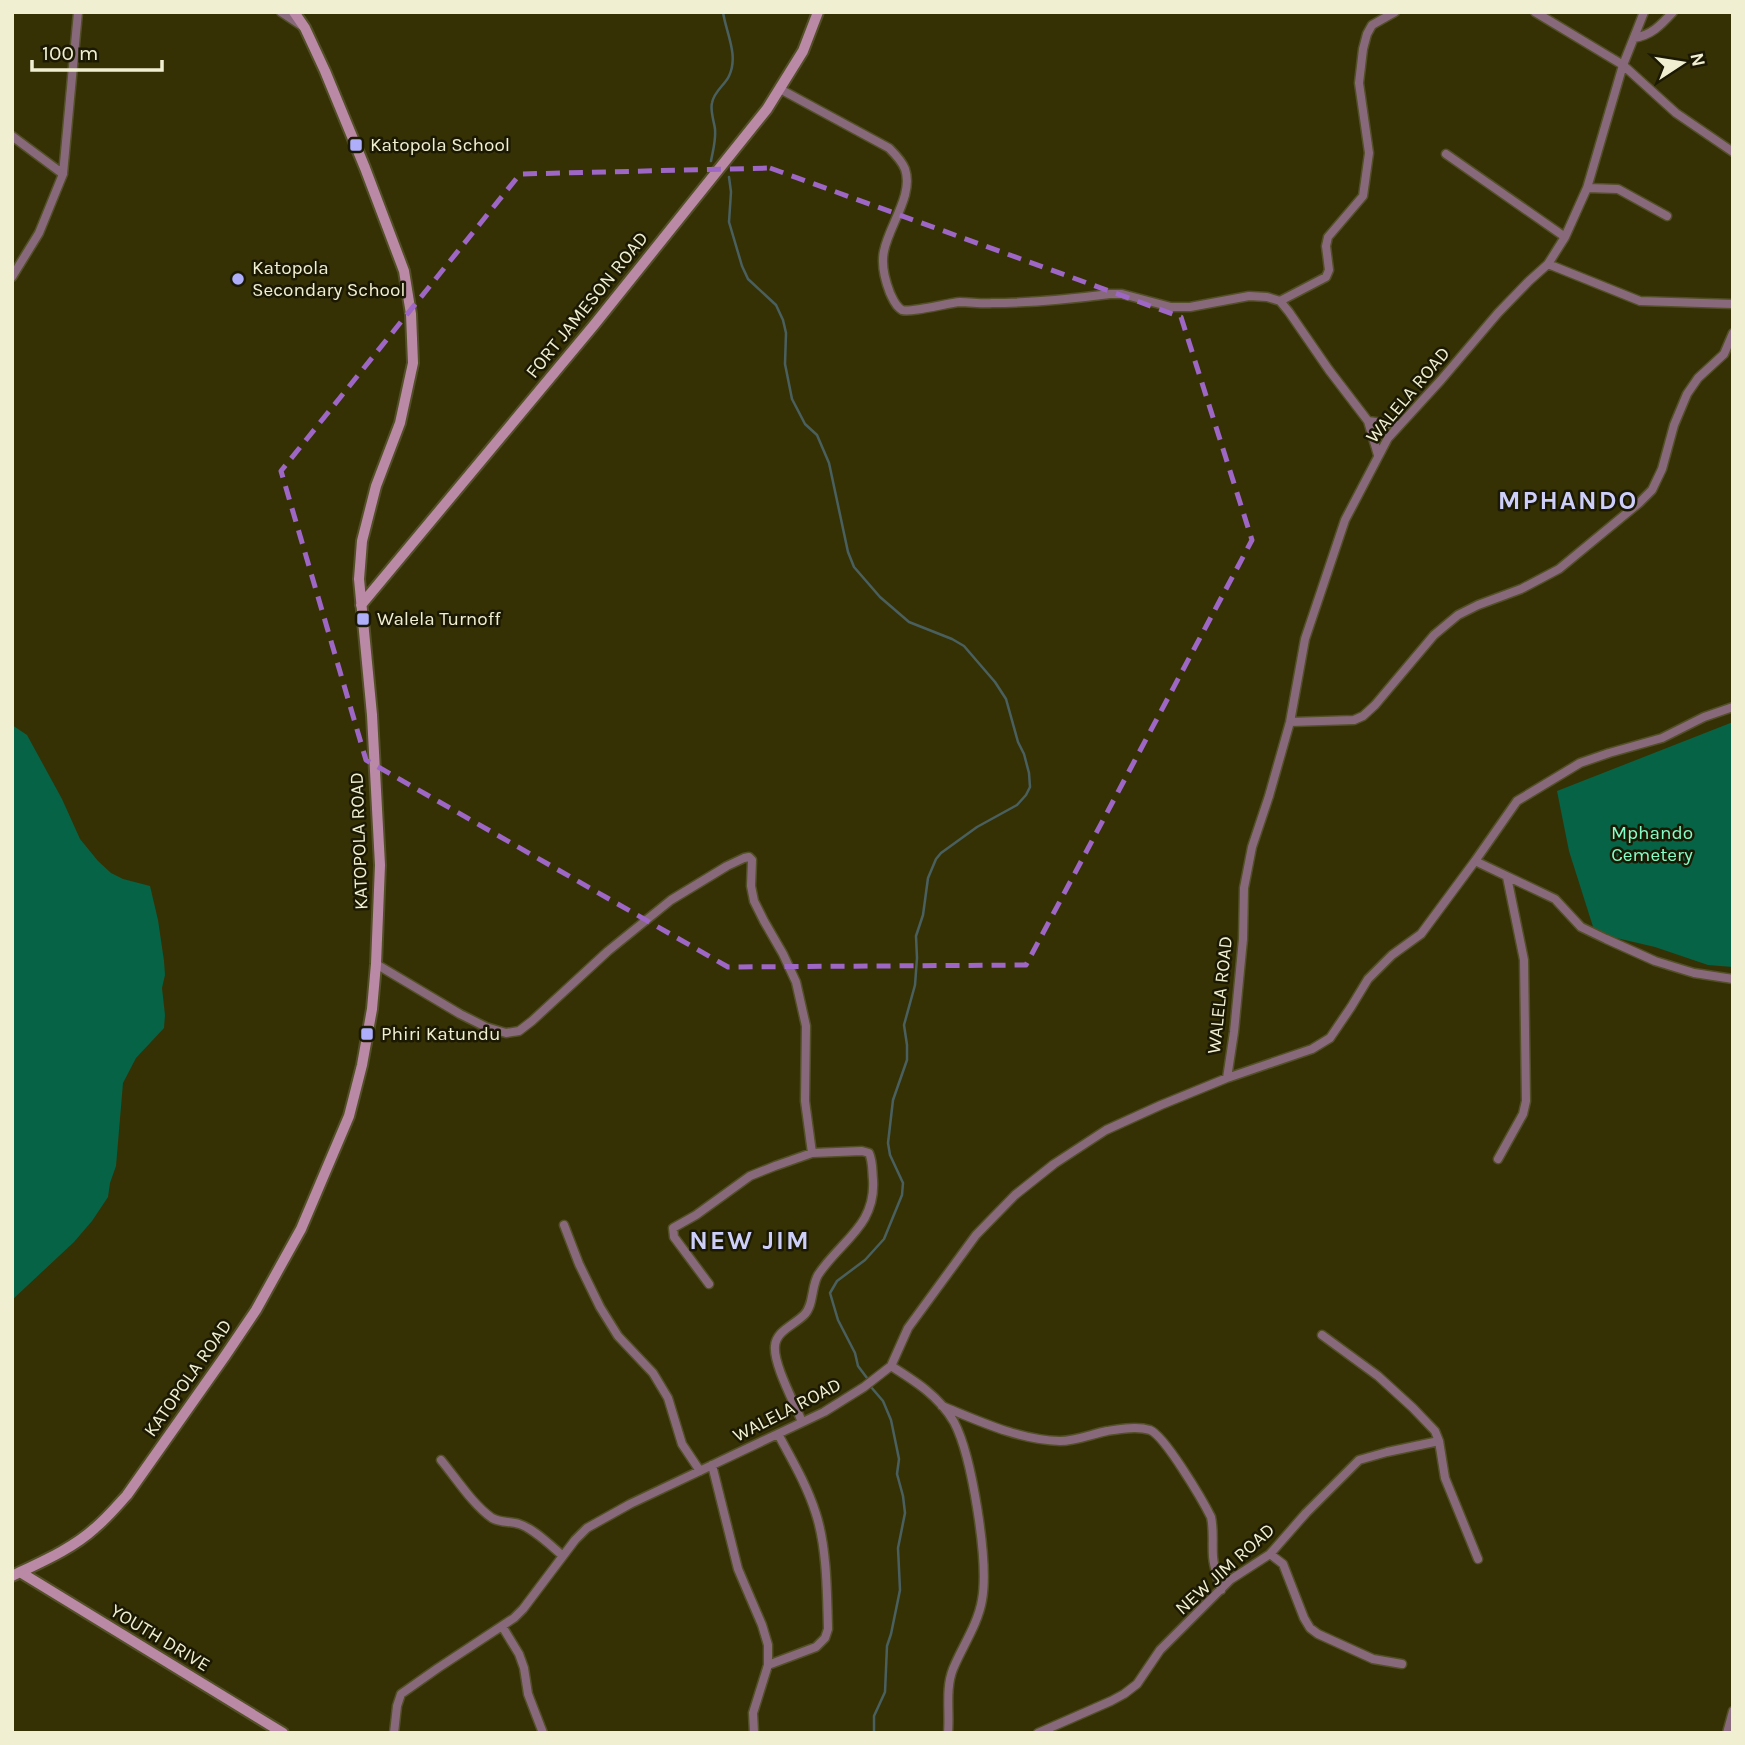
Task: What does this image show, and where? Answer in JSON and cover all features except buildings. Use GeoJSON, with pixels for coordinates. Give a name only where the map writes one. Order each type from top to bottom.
{"type":"FeatureCollection","features":[{"type":"Feature","properties":{"kind":"street"},"geometry":{"type":"LineString","coordinates":[[12,277],[39,233],[63,174],[78,12]]}},
{"type":"Feature","properties":{"kind":"street"},"geometry":{"type":"LineString","coordinates":[[281,12],[305,28]]}},
{"type":"Feature","properties":{"kind":"street","name":"KATOPOLA ROAD"},"geometry":{"type":"LineString","coordinates":[[16,1574],[69,1547],[111,1513],[142,1474],[256,1310],[300,1229],[349,1116],[372,1009],[380,865],[372,715],[359,579],[362,541],[376,486],[400,423],[413,363],[411,314],[404,271],[360,157],[325,71],[305,28],[294,12]]}},
{"type":"Feature","properties":{"kind":"street","name":"FORT JAMESON ROAD"},"geometry":{"type":"LineString","coordinates":[[361,605],[594,325],[767,109],[803,51],[818,12]]}},
{"type":"Feature","properties":{"kind":"street"},"geometry":{"type":"LineString","coordinates":[[1280,301],[1326,277],[1329,270],[1326,246],[1328,237],[1363,196],[1369,153],[1359,83],[1363,48],[1372,25],[1395,12]]}},
{"type":"Feature","properties":{"kind":"street"},"geometry":{"type":"LineString","coordinates":[[1535,12],[1623,65],[1676,113],[1733,152]]}},
{"type":"Feature","properties":{"kind":"street","name":"WALELA ROAD"},"geometry":{"type":"LineString","coordinates":[[394,1733],[401,1694],[514,1618],[587,1528],[630,1504],[824,1412],[864,1387],[891,1366],[908,1328],[951,1267],[976,1235],[1015,1195],[1054,1164],[1106,1130],[1227,1078],[1243,940],[1244,888],[1252,847],[1290,722],[1305,639],[1345,520],[1378,454],[1398,425],[1441,380],[1498,313],[1548,264],[1565,237],[1587,188],[1623,65],[1644,12]]}},
{"type":"Feature","properties":{"kind":"street"},"geometry":{"type":"LineString","coordinates":[[1633,38],[1656,30],[1674,12]]}},
{"type":"Feature","properties":{"kind":"street"},"geometry":{"type":"LineString","coordinates":[[780,89],[889,148],[901,161],[906,171],[907,183],[901,210],[884,251],[883,265],[894,303],[902,310],[912,312],[961,302],[1035,302],[1110,294],[1171,307],[1190,307],[1249,296],[1267,297],[1280,301],[1289,312],[1368,421],[1378,454]]}},
{"type":"Feature","properties":{"kind":"street"},"geometry":{"type":"LineString","coordinates":[[12,136],[63,174]]}},
{"type":"Feature","properties":{"kind":"street"},"geometry":{"type":"LineString","coordinates":[[1446,154],[1565,237]]}},
{"type":"Feature","properties":{"kind":"street"},"geometry":{"type":"LineString","coordinates":[[1587,188],[1618,189],[1667,216]]}},
{"type":"Feature","properties":{"kind":"street"},"geometry":{"type":"LineString","coordinates":[[1548,264],[1640,301],[1733,304]]}},
{"type":"Feature","properties":{"kind":"street"},"geometry":{"type":"LineString","coordinates":[[1290,722],[1354,720],[1363,716],[1434,635],[1458,615],[1521,589],[1559,569],[1639,503],[1652,490],[1662,469],[1674,425],[1687,394],[1698,378],[1724,355],[1733,332]]}},
{"type":"Feature","properties":{"kind":"street"},"geometry":{"type":"LineString","coordinates":[[1368,421],[1398,425]]}},
{"type":"Feature","properties":{"kind":"street"},"geometry":{"type":"LineString","coordinates":[[1227,1078],[1312,1049],[1330,1038],[1368,979],[1392,955],[1421,933],[1517,801],[1580,763],[1662,738],[1733,707]]}},
{"type":"Feature","properties":{"kind":"street"},"geometry":{"type":"LineString","coordinates":[[376,964],[486,1027],[506,1032],[519,1031],[608,951],[671,900],[727,866],[749,857],[752,860],[751,886],[754,901],[796,982],[806,1026],[805,1101],[812,1153]]}},
{"type":"Feature","properties":{"kind":"street"},"geometry":{"type":"LineString","coordinates":[[1475,862],[1555,899],[1581,927],[1606,939],[1655,961],[1694,973],[1733,979]]}},
{"type":"Feature","properties":{"kind":"street"},"geometry":{"type":"LineString","coordinates":[[1498,1159],[1523,1114],[1525,1101],[1524,960],[1507,877]]}},
{"type":"Feature","properties":{"kind":"street"},"geometry":{"type":"LineString","coordinates":[[709,1284],[674,1237],[673,1228],[750,1176],[812,1153],[869,1153],[872,1160],[874,1194],[867,1215],[818,1276],[805,1315],[777,1337],[775,1344],[775,1354],[802,1422]]}},
{"type":"Feature","properties":{"kind":"street"},"geometry":{"type":"LineString","coordinates":[[564,1225],[600,1307],[618,1336],[653,1373],[668,1398],[682,1444],[700,1471]]}},
{"type":"Feature","properties":{"kind":"street"},"geometry":{"type":"LineString","coordinates":[[1322,1335],[1378,1376],[1435,1431],[1446,1478],[1478,1559]]}},
{"type":"Feature","properties":{"kind":"street"},"geometry":{"type":"LineString","coordinates":[[891,1366],[920,1384],[954,1422],[969,1468],[978,1522],[983,1576],[982,1602],[952,1670],[948,1687],[948,1733]]}},
{"type":"Feature","properties":{"kind":"street"},"geometry":{"type":"LineString","coordinates":[[942,1406],[993,1426],[1048,1440],[1064,1441],[1135,1428],[1152,1431],[1160,1437],[1174,1457],[1211,1517],[1213,1558],[1221,1590]]}},
{"type":"Feature","properties":{"kind":"street"},"geometry":{"type":"LineString","coordinates":[[768,1665],[816,1647],[825,1638],[828,1629],[826,1568],[817,1515],[778,1434]]}},
{"type":"Feature","properties":{"kind":"street","name":"NEW JIM ROAD"},"geometry":{"type":"LineString","coordinates":[[1038,1733],[1111,1701],[1137,1684],[1160,1650],[1230,1580],[1270,1554],[1359,1460],[1439,1441]]}},
{"type":"Feature","properties":{"kind":"street"},"geometry":{"type":"LineString","coordinates":[[441,1460],[492,1518],[528,1528],[563,1556]]}},
{"type":"Feature","properties":{"kind":"street"},"geometry":{"type":"LineString","coordinates":[[712,1465],[738,1569],[768,1645],[768,1665],[753,1713],[754,1733]]}},
{"type":"Feature","properties":{"kind":"street"},"geometry":{"type":"LineString","coordinates":[[1270,1554],[1283,1564],[1298,1605],[1310,1628],[1373,1659],[1402,1664]]}},
{"type":"Feature","properties":{"kind":"street","name":"YOUTH DRIVE"},"geometry":{"type":"LineString","coordinates":[[16,1574],[284,1733]]}},
{"type":"Feature","properties":{"kind":"street"},"geometry":{"type":"LineString","coordinates":[[502,1626],[519,1654],[528,1694],[543,1733]]}},
{"type":"Feature","properties":{"kind":"street"},"geometry":{"type":"LineString","coordinates":[[1727,1733],[1733,1711]]}},
{"type":"Feature","properties":{"kind":"highlighted area"},"geometry":{"type":"Polygon","coordinates":[[[770,168],[1181,317],[1252,540],[1026,965],[728,967],[366,760],[281,471],[520,174],[770,168]]]}},
{"type":"Feature","properties":{"kind":"green space","name":"Mphando Cemetery"},"geometry":{"type":"Polygon","coordinates":[[[1733,722],[1733,967],[1708,965],[1655,947],[1595,933],[1569,851],[1557,791],[1733,722]]]}},
{"type":"Feature","properties":{"kind":"green space"},"geometry":{"type":"Polygon","coordinates":[[[12,725],[27,735],[62,799],[80,839],[98,861],[111,873],[123,879],[150,886],[164,961],[162,988],[165,1015],[164,1028],[136,1058],[123,1083],[116,1166],[108,1197],[74,1242],[12,1300],[12,725]]]}},
{"type":"Feature","properties":{"kind":"waterway"},"geometry":{"type":"LineString","coordinates":[[711,161],[715,133],[712,103],[729,76],[733,60],[723,12]]}},
{"type":"Feature","properties":{"kind":"waterway"},"geometry":{"type":"LineString","coordinates":[[729,177],[729,222],[742,266],[748,279],[776,305],[783,320],[786,333],[785,364],[792,399],[805,424],[817,435],[829,463],[848,552],[854,567],[880,597],[909,622],[964,646],[995,682],[1006,699],[1029,773],[1030,787],[1017,805],[977,827],[941,853],[928,878],[923,915],[916,936],[915,985],[904,1025],[907,1060],[893,1100],[888,1143],[890,1155],[903,1183],[902,1195],[884,1239],[865,1260],[837,1281],[830,1293],[838,1320],[855,1353],[858,1366],[867,1378]]}},
{"type":"Feature","properties":{"kind":"waterway"},"geometry":{"type":"LineString","coordinates":[[871,1387],[883,1401],[891,1420],[899,1459],[897,1474],[905,1513],[898,1548],[900,1590],[887,1646],[885,1692],[874,1716],[874,1733]]}},
{"type":"Feature","properties":{"kind":"place","name":"Katopola School"},"geometry":{"type":"Point","coordinates":[356,145]}},
{"type":"Feature","properties":{"kind":"place","name":"Katopola Secondary School"},"geometry":{"type":"Point","coordinates":[238,279]}},
{"type":"Feature","properties":{"kind":"place","name":"Walela Turnoff"},"geometry":{"type":"Point","coordinates":[363,619]}},
{"type":"Feature","properties":{"kind":"place","name":"Phiri Katundu"},"geometry":{"type":"Point","coordinates":[367,1034]}},
{"type":"Feature","properties":{"kind":"district","name":"MPHANDO"},"geometry":{"type":"Point","coordinates":[1568,500]}},
{"type":"Feature","properties":{"kind":"district","name":"NEW JIM"},"geometry":{"type":"Point","coordinates":[750,1240]}}]}
